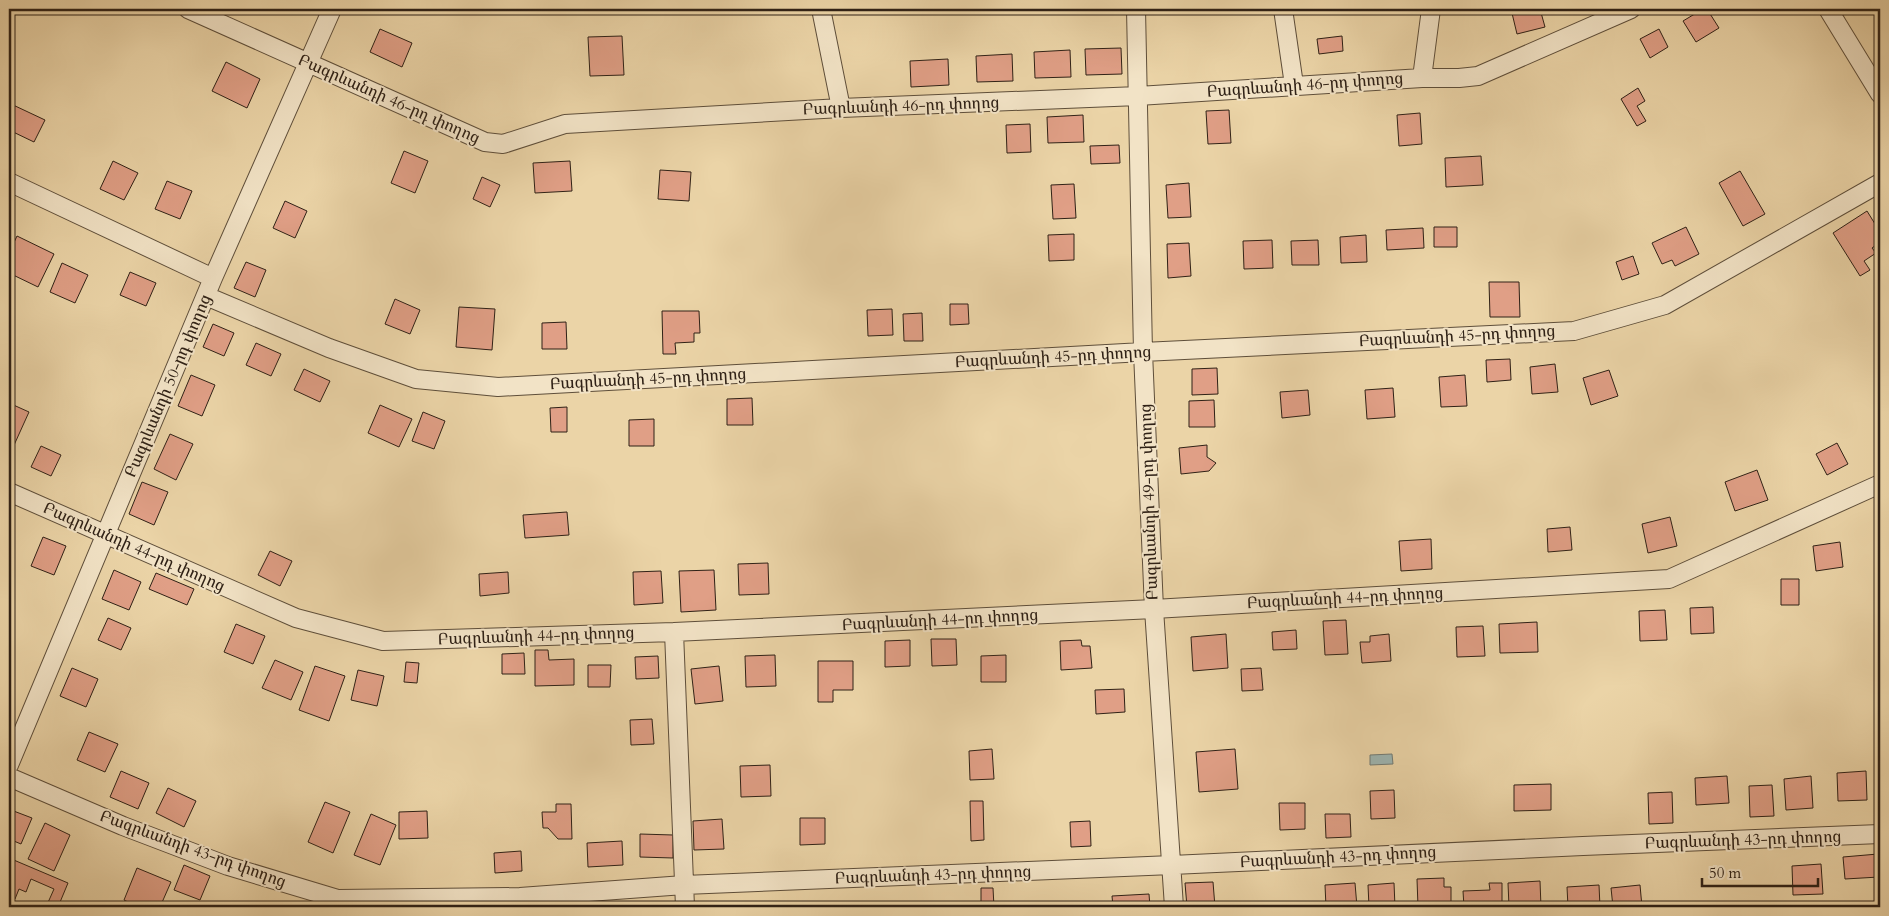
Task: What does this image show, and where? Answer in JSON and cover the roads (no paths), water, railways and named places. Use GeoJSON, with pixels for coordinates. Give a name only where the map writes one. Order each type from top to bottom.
{"type":"FeatureCollection","features":[{"type":"Feature","properties":{"kind":"street","name":"Բագրևանդի 46-րդ փողոց"},"geometry":{"type":"LineString","coordinates":[[188,9],[485,142],[503,144],[565,124],[841,108],[1138,96],[1294,85],[1478,76],[1631,9]]}},
{"type":"Feature","properties":{"kind":"street","name":"Բագրևանդի 50-րդ փողոց"},"geometry":{"type":"LineString","coordinates":[[9,765],[206,296],[332,9]]}},
{"type":"Feature","properties":{"kind":"street"},"geometry":{"type":"LineString","coordinates":[[821,9],[841,108]]}},
{"type":"Feature","properties":{"kind":"street","name":"Բագրևանդի 49-րդ փողոց"},"geometry":{"type":"LineString","coordinates":[[1136,9],[1143,352],[1154,609],[1174,907]]}},
{"type":"Feature","properties":{"kind":"street"},"geometry":{"type":"LineString","coordinates":[[1283,9],[1294,85]]}},
{"type":"Feature","properties":{"kind":"street"},"geometry":{"type":"LineString","coordinates":[[1422,78],[1431,9]]}},
{"type":"Feature","properties":{"kind":"street"},"geometry":{"type":"LineString","coordinates":[[1828,9],[1880,94]]}},
{"type":"Feature","properties":{"kind":"street"},"geometry":{"type":"LineString","coordinates":[[9,182],[214,278]]}},
{"type":"Feature","properties":{"kind":"street","name":"Բագրևանդի 45-րդ փողոց"},"geometry":{"type":"LineString","coordinates":[[206,296],[330,348],[416,379],[498,387],[1574,331],[1665,305],[1880,183]]}},
{"type":"Feature","properties":{"kind":"street","name":"Բագրևանդի 44-րդ փողոց"},"geometry":{"type":"LineString","coordinates":[[9,492],[105,536],[296,618],[384,641],[674,632],[1154,609],[1669,579],[1880,484]]}},
{"type":"Feature","properties":{"kind":"street"},"geometry":{"type":"LineString","coordinates":[[674,632],[685,907]]}},
{"type":"Feature","properties":{"kind":"street","name":"Բագրևանդի 43-րդ փողոց"},"geometry":{"type":"LineString","coordinates":[[9,777],[123,826],[210,859],[338,899],[520,897],[684,885],[1172,866],[1880,834]]}},
{"type":"Feature","properties":{"kind":"water"},"geometry":{"type":"Polygon","coordinates":[[[1392,754],[1393,764],[1370,765],[1370,755],[1392,754]]]}}]}
